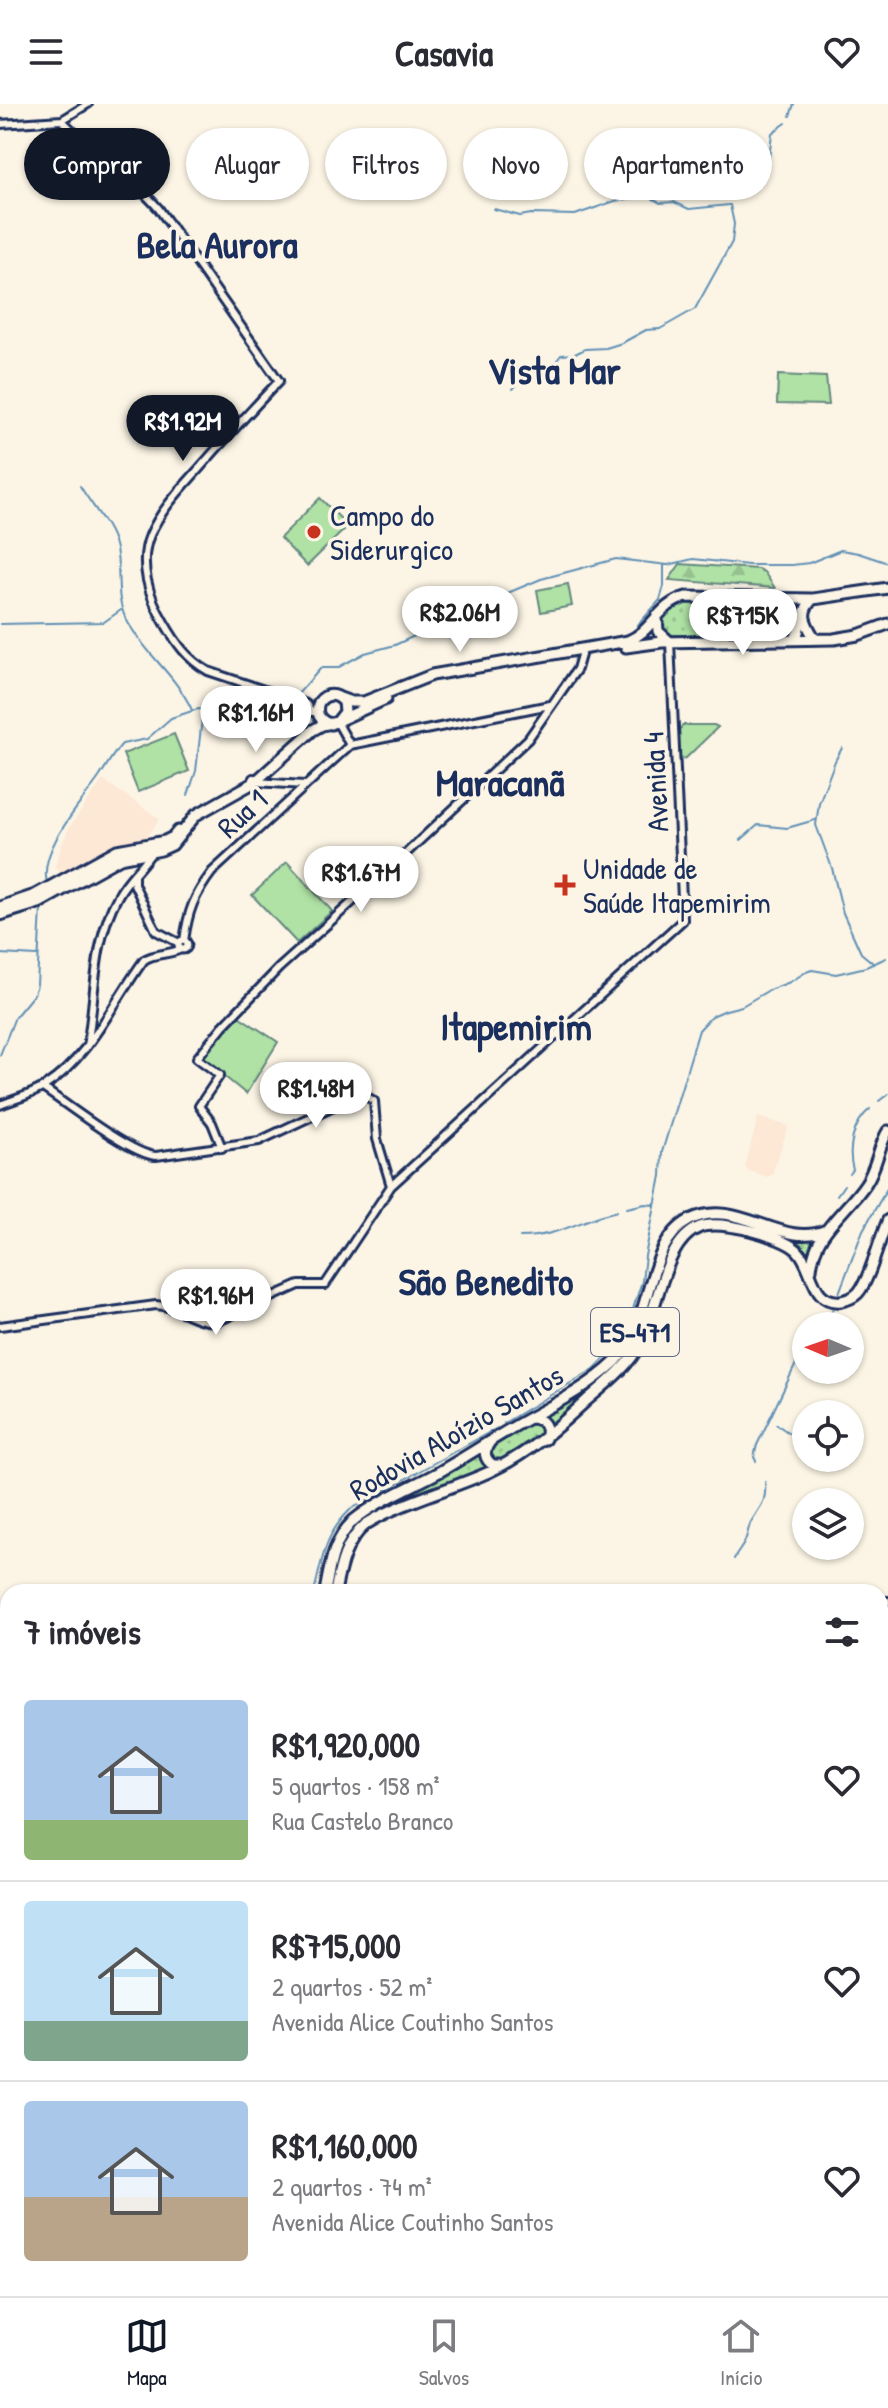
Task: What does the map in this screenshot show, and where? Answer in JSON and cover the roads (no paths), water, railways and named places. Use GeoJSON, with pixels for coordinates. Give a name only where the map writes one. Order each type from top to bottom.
{"type":"FeatureCollection","features":[{"type":"Feature","properties":{"kind":"main road"},"geometry":{"type":"LineString","coordinates":[[0,915],[44,900],[120,858],[175,843],[196,815],[254,780],[313,730],[432,680],[632,640],[673,601],[692,596],[813,599],[888,588]]}},
{"type":"Feature","properties":{"kind":"main road"},"geometry":{"type":"LineString","coordinates":[[813,599],[805,607],[804,615],[815,639]]}},
{"type":"Feature","properties":{"kind":"main road"},"geometry":{"type":"LineString","coordinates":[[782,600],[798,618],[799,631],[795,639]]}},
{"type":"Feature","properties":{"kind":"main road"},"geometry":{"type":"LineString","coordinates":[[657,615],[658,631],[670,642]]}},
{"type":"Feature","properties":{"kind":"main road"},"geometry":{"type":"LineString","coordinates":[[0,907],[35,895],[122,848],[168,840],[176,834],[189,814],[254,780],[313,713],[323,697],[328,695],[351,702],[364,702],[432,675],[581,652],[670,642],[834,639],[858,635],[888,624]]}},
{"type":"Feature","properties":{"kind":"main road"},"geometry":{"type":"LineString","coordinates":[[336,722],[345,707],[340,698]]}},
{"type":"Feature","properties":{"kind":"main road"},"geometry":{"type":"LineString","coordinates":[[313,713],[321,719],[336,722]]}},
{"type":"Feature","properties":{"kind":"main road"},"geometry":{"type":"LineString","coordinates":[[811,1274],[814,1253],[826,1230],[867,1182],[888,1131]]}},
{"type":"Feature","properties":{"kind":"main road","name":"Rodovia Aloízio Santos"},"geometry":{"type":"LineString","coordinates":[[327,1584],[334,1549],[344,1530],[354,1520],[596,1378],[622,1353],[639,1323],[662,1249],[684,1224],[699,1216],[717,1213],[799,1235],[826,1230]]}},
{"type":"Feature","properties":{"kind":"main road","name":"Rodovia Aloízio Santos"},"geometry":{"type":"LineString","coordinates":[[337,1584],[345,1552],[353,1537],[366,1524],[504,1464],[545,1439],[617,1375],[635,1354],[650,1324],[671,1257],[682,1239],[692,1231],[710,1224],[726,1224],[783,1241],[800,1253],[816,1289],[827,1298],[843,1300],[855,1295],[864,1284],[888,1220]]}},
{"type":"Feature","properties":{"kind":"main road"},"geometry":{"type":"LineString","coordinates":[[530,1418],[543,1421],[545,1439]]}},
{"type":"Feature","properties":{"kind":"main road"},"geometry":{"type":"LineString","coordinates":[[490,1442],[485,1452],[489,1462],[493,1465],[504,1464]]}},
{"type":"Feature","properties":{"kind":"street"},"geometry":{"type":"LineString","coordinates":[[0,124],[62,120],[88,104]]}},
{"type":"Feature","properties":{"kind":"street"},"geometry":{"type":"LineString","coordinates":[[62,120],[159,209],[279,381],[179,491],[149,536],[145,575],[160,616],[178,646],[193,663],[313,713]]}},
{"type":"Feature","properties":{"kind":"street","name":"Avenida 4"},"geometry":{"type":"LineString","coordinates":[[391,1186],[683,920],[670,642]]}},
{"type":"Feature","properties":{"kind":"street"},"geometry":{"type":"LineString","coordinates":[[222,1148],[212,1123],[199,1106],[220,1075],[197,1058],[279,968],[528,739],[577,669],[581,652]]}},
{"type":"Feature","properties":{"kind":"street"},"geometry":{"type":"LineString","coordinates":[[336,722],[350,745],[551,705]]}},
{"type":"Feature","properties":{"kind":"street"},"geometry":{"type":"LineString","coordinates":[[403,735],[408,742]]}},
{"type":"Feature","properties":{"kind":"street","name":"Rua 1"},"geometry":{"type":"LineString","coordinates":[[182,944],[191,906],[218,866],[350,745]]}},
{"type":"Feature","properties":{"kind":"street"},"geometry":{"type":"LineString","coordinates":[[254,780],[305,785]]}},
{"type":"Feature","properties":{"kind":"street"},"geometry":{"type":"LineString","coordinates":[[88,1043],[100,942],[119,894],[153,851],[168,840]]}},
{"type":"Feature","properties":{"kind":"street"},"geometry":{"type":"LineString","coordinates":[[119,894],[134,884],[145,862]]}},
{"type":"Feature","properties":{"kind":"street"},"geometry":{"type":"LineString","coordinates":[[0,1105],[43,1088],[73,1063],[144,960],[170,954],[182,944],[156,931],[134,884],[134,873]]}},
{"type":"Feature","properties":{"kind":"street"},"geometry":{"type":"LineString","coordinates":[[0,1326],[166,1305],[197,1319],[216,1322],[299,1285],[325,1285],[391,1186],[377,1139],[374,1101],[361,1093],[259,1141],[148,1156],[43,1088]]}},
{"type":"Feature","properties":{"kind":"waterway"},"geometry":{"type":"LineString","coordinates":[[790,116],[794,104]]}},
{"type":"Feature","properties":{"kind":"waterway"},"geometry":{"type":"LineString","coordinates":[[772,133],[786,123]]}},
{"type":"Feature","properties":{"kind":"waterway"},"geometry":{"type":"LineString","coordinates":[[494,209],[520,216],[575,215],[615,201],[648,196],[660,203],[674,202],[689,209],[729,205]]}},
{"type":"Feature","properties":{"kind":"waterway"},"geometry":{"type":"LineString","coordinates":[[513,389],[531,372],[554,364],[561,355],[622,343],[646,330],[660,329],[695,309],[732,242],[734,224],[730,205]]}},
{"type":"Feature","properties":{"kind":"waterway"},"geometry":{"type":"LineString","coordinates":[[80,486],[113,538],[120,601],[126,619],[192,710]]}},
{"type":"Feature","properties":{"kind":"waterway"},"geometry":{"type":"LineString","coordinates":[[297,695],[321,668],[337,668],[365,653],[395,645],[541,579],[616,559],[668,565],[693,559],[748,565],[792,565],[809,563],[841,550],[888,563]]}},
{"type":"Feature","properties":{"kind":"waterway"},"geometry":{"type":"LineString","coordinates":[[637,626],[660,600],[664,566]]}},
{"type":"Feature","properties":{"kind":"waterway"},"geometry":{"type":"LineString","coordinates":[[0,624],[104,622],[121,610]]}},
{"type":"Feature","properties":{"kind":"waterway"},"geometry":{"type":"LineString","coordinates":[[47,883],[46,870],[55,841],[122,744],[147,739],[171,718],[198,709],[236,713],[258,707],[283,709],[291,703]]}},
{"type":"Feature","properties":{"kind":"waterway"},"geometry":{"type":"LineString","coordinates":[[188,795],[196,771],[203,710]]}},
{"type":"Feature","properties":{"kind":"waterway"},"geometry":{"type":"LineString","coordinates":[[842,748],[819,803],[816,825],[832,868],[843,913],[861,953],[873,963]]}},
{"type":"Feature","properties":{"kind":"waterway"},"geometry":{"type":"LineString","coordinates":[[741,840],[758,825],[787,828],[815,820]]}},
{"type":"Feature","properties":{"kind":"waterway"},"geometry":{"type":"LineString","coordinates":[[0,1055],[15,1017],[34,994],[37,985],[41,908]]}},
{"type":"Feature","properties":{"kind":"waterway"},"geometry":{"type":"LineString","coordinates":[[0,954],[37,956]]}},
{"type":"Feature","properties":{"kind":"waterway"},"geometry":{"type":"LineString","coordinates":[[504,1423],[594,1369],[615,1348],[627,1328],[642,1281],[661,1176],[662,1152],[699,1030],[712,1016],[742,1006],[806,972],[836,974],[866,967],[886,958]]}},
{"type":"Feature","properties":{"kind":"waterway"},"geometry":{"type":"LineString","coordinates":[[879,1101],[888,1094]]}},
{"type":"Feature","properties":{"kind":"waterway"},"geometry":{"type":"LineString","coordinates":[[850,1174],[853,1170],[853,1137],[859,1121],[870,1109]]}},
{"type":"Feature","properties":{"kind":"waterway"},"geometry":{"type":"LineString","coordinates":[[837,1195],[844,1185]]}},
{"type":"Feature","properties":{"kind":"waterway"},"geometry":{"type":"LineString","coordinates":[[839,1293],[863,1230],[888,1187]]}},
{"type":"Feature","properties":{"kind":"waterway"},"geometry":{"type":"LineString","coordinates":[[627,1208],[656,1202]]}},
{"type":"Feature","properties":{"kind":"waterway"},"geometry":{"type":"LineString","coordinates":[[520,1237],[547,1234],[617,1211]]}},
{"type":"Feature","properties":{"kind":"waterway"},"geometry":{"type":"LineString","coordinates":[[832,1312],[833,1308]]}},
{"type":"Feature","properties":{"kind":"waterway"},"geometry":{"type":"LineString","coordinates":[[756,1461],[757,1445],[792,1372]]}},
{"type":"Feature","properties":{"kind":"waterway"},"geometry":{"type":"LineString","coordinates":[[776,1424],[789,1433]]}},
{"type":"Feature","properties":{"kind":"waterway"},"geometry":{"type":"LineString","coordinates":[[316,1584],[330,1537],[351,1509],[497,1428]]}},
{"type":"Feature","properties":{"kind":"waterway"},"geometry":{"type":"LineString","coordinates":[[734,1559],[764,1501],[765,1482]]}},
{"type":"Feature","properties":{"kind":"place","name":"Campo do Siderurgico"},"geometry":{"type":"Point","coordinates":[314,532]}},
{"type":"Feature","properties":{"kind":"place","name":"Unidade de Saúde Itapemirim"},"geometry":{"type":"Point","coordinates":[565,885]}},
{"type":"Feature","properties":{"kind":"district","name":"Bela Aurora"},"geometry":{"type":"Point","coordinates":[217,244]}},
{"type":"Feature","properties":{"kind":"district","name":"Vista Mar"},"geometry":{"type":"Point","coordinates":[554,370]}},
{"type":"Feature","properties":{"kind":"district","name":"Maracanã"},"geometry":{"type":"Point","coordinates":[500,782]}},
{"type":"Feature","properties":{"kind":"district","name":"Itapemirim"},"geometry":{"type":"Point","coordinates":[516,1026]}},
{"type":"Feature","properties":{"kind":"district","name":"São Benedito"},"geometry":{"type":"Point","coordinates":[486,1281]}}]}
